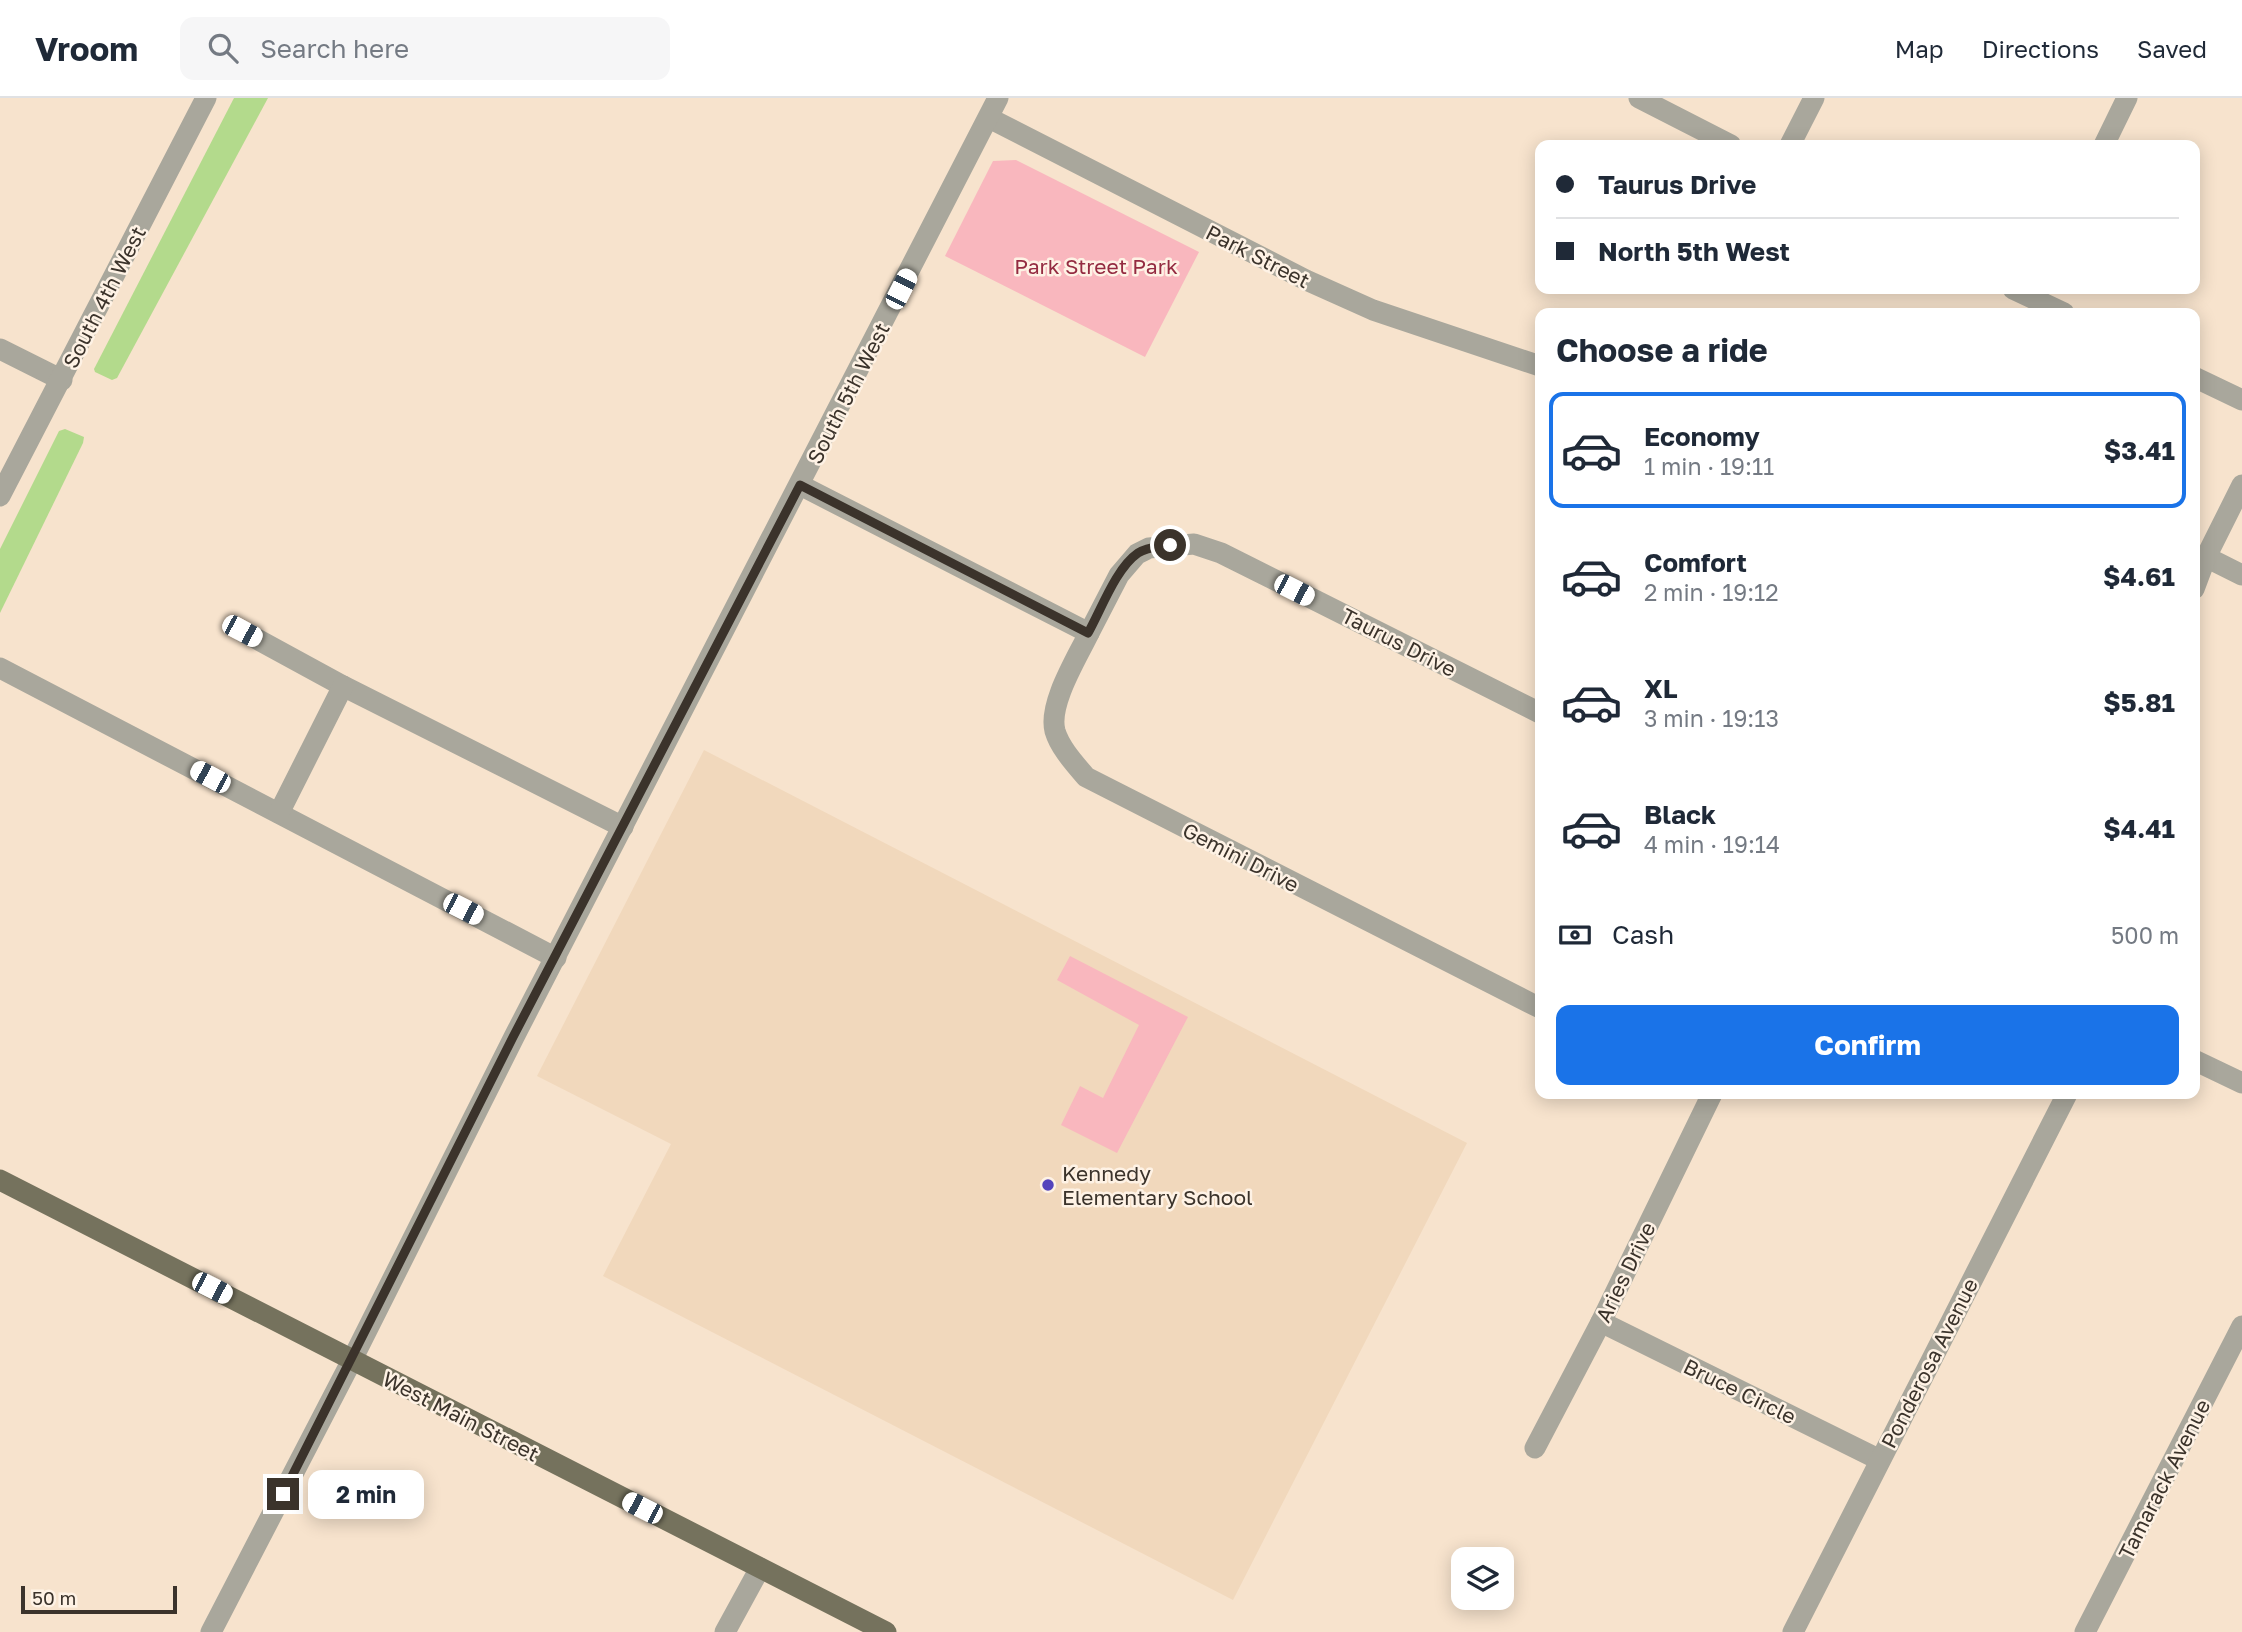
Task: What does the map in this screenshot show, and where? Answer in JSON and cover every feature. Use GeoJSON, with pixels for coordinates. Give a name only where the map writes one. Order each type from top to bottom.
{"type":"FeatureCollection","features":[{"type":"Feature","properties":{"kind":"main road","name":"West Main Street"},"geometry":{"type":"LineString","coordinates":[[0,1180],[886,1632]]}},
{"type":"Feature","properties":{"kind":"street","name":"South 4th West"},"geometry":{"type":"LineString","coordinates":[[0,496],[206,98]]}},
{"type":"Feature","properties":{"kind":"street","name":"South 5th West"},"geometry":{"type":"LineString","coordinates":[[211,1632],[352,1360],[513,1037],[998,98]]}},
{"type":"Feature","properties":{"kind":"street"},"geometry":{"type":"LineString","coordinates":[[1639,98],[1721,140]]}},
{"type":"Feature","properties":{"kind":"street"},"geometry":{"type":"LineString","coordinates":[[1793,140],[1814,98]]}},
{"type":"Feature","properties":{"kind":"street"},"geometry":{"type":"LineString","coordinates":[[2106,140],[2127,98]]}},
{"type":"Feature","properties":{"kind":"street","name":"Park Street"},"geometry":{"type":"LineString","coordinates":[[989,118],[1306,280],[1373,310],[1535,364]]}},
{"type":"Feature","properties":{"kind":"street"},"geometry":{"type":"LineString","coordinates":[[2030,294],[2055,308]]}},
{"type":"Feature","properties":{"kind":"street"},"geometry":{"type":"LineString","coordinates":[[0,349],[62,380]]}},
{"type":"Feature","properties":{"kind":"street"},"geometry":{"type":"LineString","coordinates":[[2200,380],[2242,400]]}},
{"type":"Feature","properties":{"kind":"street"},"geometry":{"type":"LineString","coordinates":[[800,485],[1088,633]]}},
{"type":"Feature","properties":{"kind":"street"},"geometry":{"type":"LineString","coordinates":[[2200,573],[2242,485]]}},
{"type":"Feature","properties":{"kind":"street","name":"Taurus Drive"},"geometry":{"type":"LineString","coordinates":[[1088,633],[1119,575],[1137,554],[1150,548],[1194,544],[1221,553],[1535,710]]}},
{"type":"Feature","properties":{"kind":"street"},"geometry":{"type":"LineString","coordinates":[[2206,557],[2242,575]]}},
{"type":"Feature","properties":{"kind":"street"},"geometry":{"type":"LineString","coordinates":[[242,631],[622,827]]}},
{"type":"Feature","properties":{"kind":"street","name":"Gemini Drive"},"geometry":{"type":"LineString","coordinates":[[1088,633],[1055,707],[1054,720],[1058,738],[1086,777],[1535,1005]]}},
{"type":"Feature","properties":{"kind":"street"},"geometry":{"type":"LineString","coordinates":[[0,668],[556,958]]}},
{"type":"Feature","properties":{"kind":"street"},"geometry":{"type":"LineString","coordinates":[[279,813],[343,685]]}},
{"type":"Feature","properties":{"kind":"street"},"geometry":{"type":"LineString","coordinates":[[2200,1063],[2242,1083]]}},
{"type":"Feature","properties":{"kind":"street","name":"Aries Drive"},"geometry":{"type":"LineString","coordinates":[[1535,1448],[1601,1322],[1710,1099]]}},
{"type":"Feature","properties":{"kind":"street","name":"Ponderosa Avenue"},"geometry":{"type":"LineString","coordinates":[[1793,1632],[2064,1099]]}},
{"type":"Feature","properties":{"kind":"street","name":"Bruce Circle"},"geometry":{"type":"LineString","coordinates":[[1601,1322],[1880,1460]]}},
{"type":"Feature","properties":{"kind":"street","name":"Tamarack Avenue"},"geometry":{"type":"LineString","coordinates":[[2085,1632],[2242,1326]]}},
{"type":"Feature","properties":{"kind":"street"},"geometry":{"type":"LineString","coordinates":[[725,1632],[760,1568]]}},
{"type":"Feature","properties":{"kind":"shaded area"},"geometry":{"type":"Polygon","coordinates":[[[234,98],[268,98],[117,378],[112,380],[94,369],[234,98]]]}},
{"type":"Feature","properties":{"kind":"shaded area"},"geometry":{"type":"Polygon","coordinates":[[[65,429],[84,437],[83,443],[0,613],[0,549],[59,431],[65,429]]]}},
{"type":"Feature","properties":{"kind":"shaded area","name":"Kennedy Elementary School"},"geometry":{"type":"Polygon","coordinates":[[[704,750],[1467,1143],[1233,1600],[603,1276],[671,1144],[537,1076],[704,750]]]}},
{"type":"Feature","properties":{"kind":"green space","name":"Park Street Park"},"geometry":{"type":"Polygon","coordinates":[[[1016,160],[1199,252],[1145,357],[945,256],[993,161],[1016,160]]]}},
{"type":"Feature","properties":{"kind":"green space"},"geometry":{"type":"Polygon","coordinates":[[[1070,956],[1188,1017],[1117,1153],[1061,1125],[1080,1086],[1103,1098],[1139,1025],[1057,980],[1070,956]]]}},
{"type":"Feature","properties":{"kind":"place","name":"Kennedy Elementary School"},"geometry":{"type":"Point","coordinates":[1048,1185]}},
{"type":"Feature","properties":{"kind":"route"},"geometry":{"type":"LineString","coordinates":[[283,1494],[513,1037],[800,485],[1088,633],[1119,575],[1137,554],[1150,548],[1170,545]]}}]}
